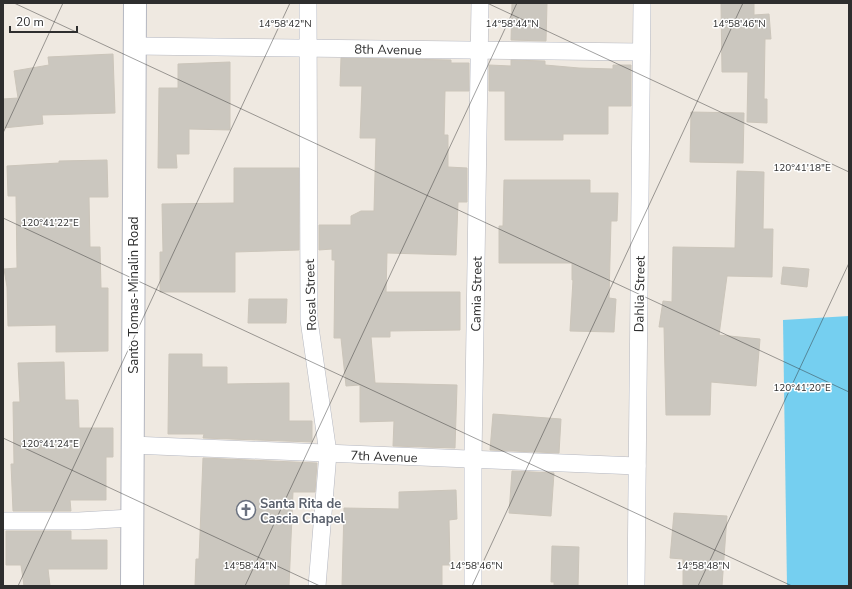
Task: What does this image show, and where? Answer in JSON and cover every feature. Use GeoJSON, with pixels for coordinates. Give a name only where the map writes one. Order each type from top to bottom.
{"type":"FeatureCollection","features":[{"type":"Feature","properties":{"kind":"main road","name":"Santo Tomas-Minalin Road"},"geometry":{"type":"LineString","coordinates":[[132,586],[131,518],[135,3]]}},
{"type":"Feature","properties":{"kind":"street","name":"Rosal Street"},"geometry":{"type":"LineString","coordinates":[[308,3],[309,320],[328,453],[317,586]]}},
{"type":"Feature","properties":{"kind":"street","name":"Camia Street"},"geometry":{"type":"LineString","coordinates":[[473,586],[473,459],[480,3]]}},
{"type":"Feature","properties":{"kind":"street","name":"Dahlia Street"},"geometry":{"type":"LineString","coordinates":[[636,586],[642,3]]}},
{"type":"Feature","properties":{"kind":"street","name":"8th Avenue"},"geometry":{"type":"LineString","coordinates":[[135,46],[641,52]]}},
{"type":"Feature","properties":{"kind":"street","name":"7th Avenue"},"geometry":{"type":"LineString","coordinates":[[132,445],[637,466]]}},
{"type":"Feature","properties":{"kind":"street"},"geometry":{"type":"LineString","coordinates":[[3,521],[79,521],[131,518]]}},
{"type":"Feature","properties":{"kind":"water"},"geometry":{"type":"Polygon","coordinates":[[[849,316],[849,586],[787,586],[783,320],[849,316]]]}},
{"type":"Feature","properties":{"kind":"building"},"geometry":{"type":"Polygon","coordinates":[[[512,3],[547,3],[546,41],[511,40],[512,3]]]}},
{"type":"Feature","properties":{"kind":"building"},"geometry":{"type":"Polygon","coordinates":[[[721,3],[754,3],[754,15],[769,14],[771,39],[765,39],[764,99],[767,99],[767,123],[747,122],[748,72],[722,72],[721,3]]]}},
{"type":"Feature","properties":{"kind":"building"},"geometry":{"type":"Polygon","coordinates":[[[113,54],[115,113],[42,115],[43,124],[3,128],[3,99],[18,98],[14,71],[49,65],[48,57],[113,54]]]}},
{"type":"Feature","properties":{"kind":"building"},"geometry":{"type":"Polygon","coordinates":[[[341,58],[451,60],[451,63],[469,63],[469,91],[445,91],[444,135],[448,135],[448,167],[467,168],[467,202],[458,202],[456,255],[387,253],[386,292],[460,292],[460,330],[390,331],[390,337],[371,337],[375,383],[457,385],[455,448],[393,446],[394,421],[360,422],[360,385],[346,386],[341,338],[334,338],[335,260],[332,260],[332,249],[319,250],[319,225],[351,225],[351,216],[361,211],[374,211],[376,138],[360,138],[362,86],[340,86],[341,58]]]}},
{"type":"Feature","properties":{"kind":"building"},"geometry":{"type":"Polygon","coordinates":[[[511,60],[545,61],[545,65],[579,68],[613,69],[613,65],[631,65],[631,106],[608,106],[608,134],[563,134],[563,140],[505,140],[505,91],[489,91],[489,65],[511,66],[511,60]]]}},
{"type":"Feature","properties":{"kind":"building"},"geometry":{"type":"Polygon","coordinates":[[[230,62],[230,130],[189,129],[189,154],[176,154],[177,168],[158,168],[159,88],[178,88],[178,64],[230,62]]]}},
{"type":"Feature","properties":{"kind":"building"},"geometry":{"type":"Polygon","coordinates":[[[691,112],[744,113],[743,163],[690,162],[691,112]]]}},
{"type":"Feature","properties":{"kind":"building"},"geometry":{"type":"Polygon","coordinates":[[[107,160],[108,197],[89,197],[90,247],[100,247],[101,288],[108,288],[108,351],[56,352],[56,325],[8,326],[7,287],[4,269],[17,268],[16,196],[8,196],[7,166],[59,163],[59,161],[107,160]]]}},
{"type":"Feature","properties":{"kind":"building"},"geometry":{"type":"Polygon","coordinates":[[[234,168],[299,168],[299,250],[235,252],[235,292],[160,292],[160,252],[163,252],[162,204],[234,203],[234,168]]]}},
{"type":"Feature","properties":{"kind":"building"},"geometry":{"type":"Polygon","coordinates":[[[737,171],[764,172],[763,229],[773,229],[772,277],[727,276],[719,335],[760,339],[756,386],[711,382],[710,415],[666,415],[664,327],[659,327],[663,301],[672,302],[673,247],[735,248],[737,171]]]}},
{"type":"Feature","properties":{"kind":"building"},"geometry":{"type":"Polygon","coordinates":[[[504,180],[590,180],[590,193],[618,193],[617,221],[611,221],[609,298],[616,299],[614,332],[570,331],[573,280],[572,263],[499,263],[499,226],[503,226],[504,180]]]}},
{"type":"Feature","properties":{"kind":"building"},"geometry":{"type":"Polygon","coordinates":[[[783,267],[809,269],[807,287],[781,284],[783,267]]]}},
{"type":"Feature","properties":{"kind":"building"},"geometry":{"type":"Polygon","coordinates":[[[249,299],[287,299],[286,323],[248,323],[249,299]]]}},
{"type":"Feature","properties":{"kind":"building"},"geometry":{"type":"Polygon","coordinates":[[[169,354],[202,354],[202,367],[227,367],[227,384],[289,383],[289,421],[312,421],[312,442],[203,438],[204,434],[168,434],[169,354]]]}},
{"type":"Feature","properties":{"kind":"building"},"geometry":{"type":"Polygon","coordinates":[[[64,362],[65,400],[78,400],[79,428],[113,428],[113,457],[106,457],[106,500],[70,500],[71,511],[13,511],[11,464],[14,464],[13,402],[20,402],[18,363],[64,362]]]}},
{"type":"Feature","properties":{"kind":"building"},"geometry":{"type":"Polygon","coordinates":[[[493,414],[561,419],[559,453],[490,450],[493,414]]]}},
{"type":"Feature","properties":{"kind":"building","name":"Santa Rita de Cascia Chapel"},"geometry":{"type":"Polygon","coordinates":[[[203,458],[317,463],[315,492],[293,492],[289,586],[195,586],[196,559],[199,559],[203,458]]]}},
{"type":"Feature","properties":{"kind":"building"},"geometry":{"type":"Polygon","coordinates":[[[512,471],[554,473],[551,516],[509,513],[512,471]]]}},
{"type":"Feature","properties":{"kind":"building"},"geometry":{"type":"Polygon","coordinates":[[[456,490],[457,519],[449,520],[450,565],[442,565],[442,586],[342,586],[344,508],[399,509],[399,492],[456,490]]]}},
{"type":"Feature","properties":{"kind":"building"},"geometry":{"type":"Polygon","coordinates":[[[674,513],[727,516],[722,586],[683,586],[683,559],[670,558],[674,513]]]}},
{"type":"Feature","properties":{"kind":"building"},"geometry":{"type":"Polygon","coordinates":[[[6,531],[71,531],[71,540],[107,540],[107,569],[48,569],[50,586],[24,586],[21,565],[6,565],[6,531]]]}},
{"type":"Feature","properties":{"kind":"building"},"geometry":{"type":"Polygon","coordinates":[[[552,546],[579,547],[578,586],[554,586],[554,582],[551,582],[552,546]]]}},
{"type":"Feature","properties":{"kind":"place","name":"Santa Rita de Cascia Chapel"},"geometry":{"type":"Point","coordinates":[246,510]}}]}
